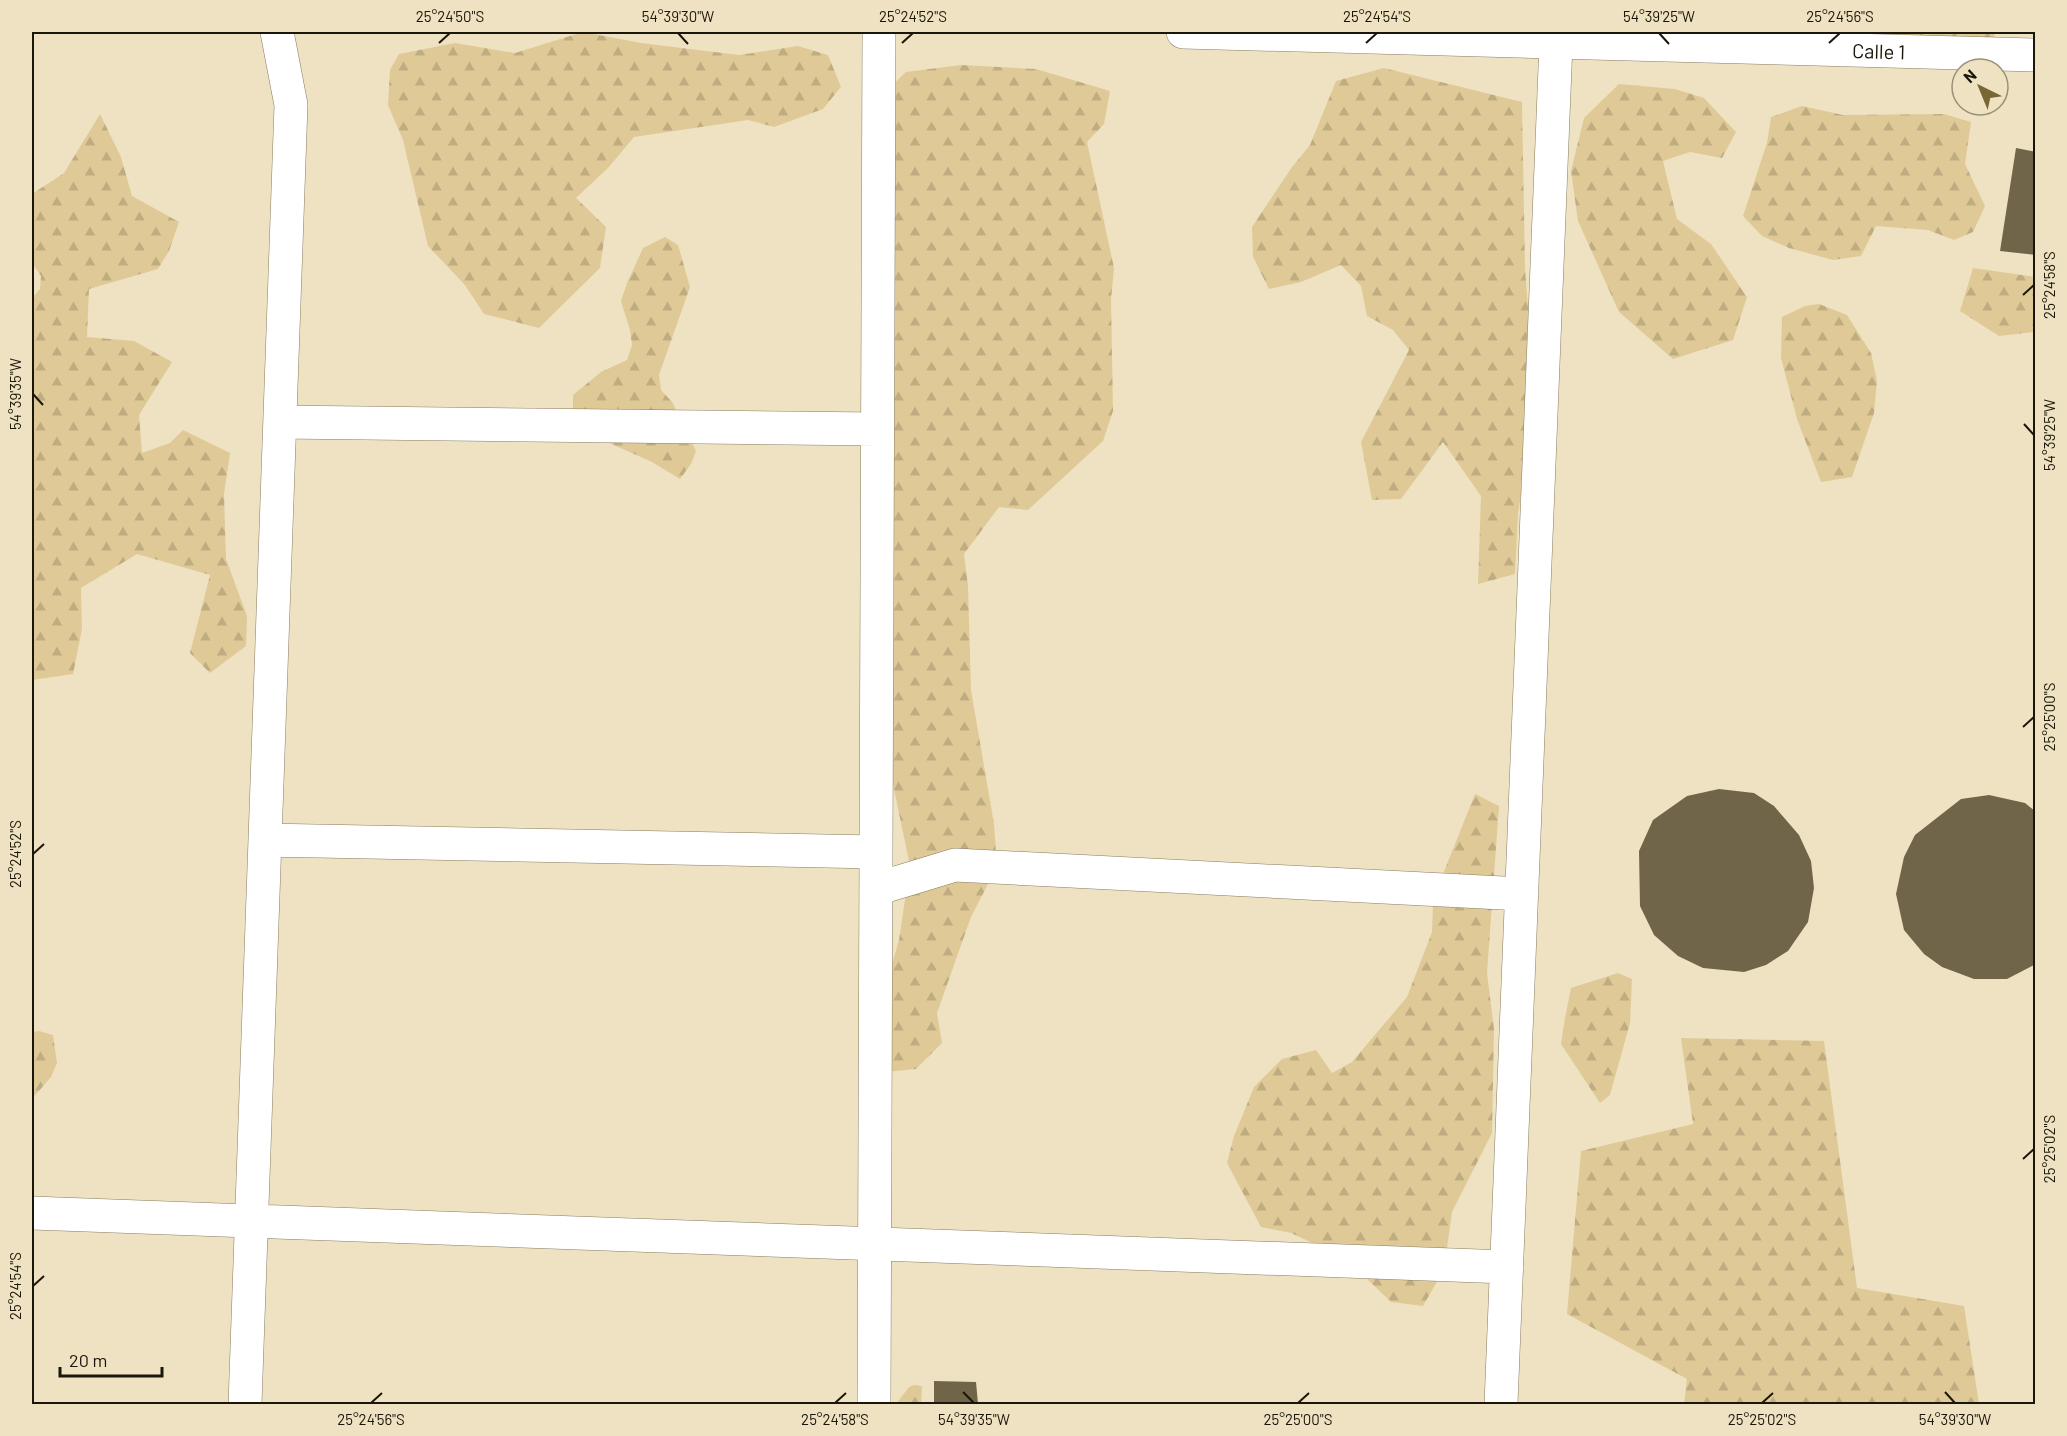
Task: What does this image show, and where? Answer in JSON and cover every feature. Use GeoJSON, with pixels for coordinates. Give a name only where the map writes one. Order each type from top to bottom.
{"type":"FeatureCollection","features":[{"type":"Feature","properties":{"kind":"street"},"geometry":{"type":"LineString","coordinates":[[245,1404],[291,105],[277,32]]}},
{"type":"Feature","properties":{"kind":"street"},"geometry":{"type":"LineString","coordinates":[[874,1404],[879,32]]}},
{"type":"Feature","properties":{"kind":"street","name":"Calle 1"},"geometry":{"type":"LineString","coordinates":[[1183,32],[1577,39],[2036,55]]}},
{"type":"Feature","properties":{"kind":"street"},"geometry":{"type":"LineString","coordinates":[[1502,1404],[1522,894],[1577,39]]}},
{"type":"Feature","properties":{"kind":"street"},"geometry":{"type":"LineString","coordinates":[[280,422],[877,429]]}},
{"type":"Feature","properties":{"kind":"street"},"geometry":{"type":"LineString","coordinates":[[265,840],[876,852]]}},
{"type":"Feature","properties":{"kind":"street"},"geometry":{"type":"LineString","coordinates":[[876,889],[955,865],[1522,894]]}},
{"type":"Feature","properties":{"kind":"street"},"geometry":{"type":"LineString","coordinates":[[32,1213],[1507,1267]]}},
{"type":"Feature","properties":{"kind":"green space"},"geometry":{"type":"Polygon","coordinates":[[[583,32],[641,43],[739,55],[798,46],[828,55],[841,87],[823,109],[774,127],[748,120],[634,137],[608,168],[576,198],[606,227],[600,268],[539,328],[484,314],[465,285],[428,246],[403,140],[388,105],[390,70],[399,54],[455,43],[515,53],[583,32]]]}},
{"type":"Feature","properties":{"kind":"green space"},"geometry":{"type":"Polygon","coordinates":[[[1789,32],[1995,32],[1993,54],[1790,41],[1789,32]]]}},
{"type":"Feature","properties":{"kind":"green space"},"geometry":{"type":"Polygon","coordinates":[[[961,65],[1036,69],[1110,91],[1104,124],[1087,142],[1114,268],[1111,299],[1113,411],[1103,441],[1028,510],[999,507],[964,554],[968,586],[971,690],[994,824],[996,853],[987,886],[971,917],[937,1013],[942,1043],[916,1069],[886,1072],[883,995],[899,940],[910,866],[879,717],[879,98],[906,72],[961,65]]]}},
{"type":"Feature","properties":{"kind":"green space"},"geometry":{"type":"Polygon","coordinates":[[[1384,68],[1522,102],[1525,269],[1536,411],[1529,439],[1518,514],[1515,574],[1478,584],[1481,496],[1443,442],[1401,499],[1372,500],[1361,442],[1409,350],[1393,330],[1367,316],[1361,286],[1341,265],[1301,282],[1269,289],[1253,257],[1252,227],[1292,167],[1310,145],[1336,81],[1384,68]]]}},
{"type":"Feature","properties":{"kind":"green space"},"geometry":{"type":"Polygon","coordinates":[[[1619,84],[1675,89],[1704,98],[1736,132],[1722,158],[1690,152],[1663,161],[1677,219],[1711,244],[1747,297],[1733,340],[1673,359],[1619,312],[1578,221],[1571,171],[1584,118],[1619,84]]]}},
{"type":"Feature","properties":{"kind":"green space"},"geometry":{"type":"Polygon","coordinates":[[[1802,106],[1843,115],[1944,114],[1971,122],[1965,164],[1985,206],[1973,232],[1954,240],[1928,230],[1876,226],[1861,256],[1833,260],[1789,248],[1762,236],[1743,216],[1767,143],[1771,117],[1802,106]]]}},
{"type":"Feature","properties":{"kind":"green space"},"geometry":{"type":"Polygon","coordinates":[[[100,114],[121,157],[132,196],[179,222],[169,251],[158,269],[89,289],[87,337],[134,341],[172,362],[139,415],[142,453],[170,443],[183,430],[230,453],[224,494],[226,559],[247,616],[246,646],[210,673],[190,653],[210,575],[137,554],[81,588],[82,629],[73,674],[32,680],[32,298],[40,289],[41,276],[32,263],[32,194],[64,173],[100,114]]]}},
{"type":"Feature","properties":{"kind":"green space"},"geometry":{"type":"Polygon","coordinates":[[[665,237],[678,245],[690,287],[659,375],[661,390],[672,402],[696,451],[691,464],[680,479],[652,462],[607,442],[573,411],[573,395],[601,372],[627,360],[632,345],[621,301],[643,248],[665,237]]]}},
{"type":"Feature","properties":{"kind":"green space"},"geometry":{"type":"Polygon","coordinates":[[[1973,268],[2035,277],[2035,332],[1999,336],[1960,311],[1973,268]]]}},
{"type":"Feature","properties":{"kind":"green space"},"geometry":{"type":"Polygon","coordinates":[[[1819,304],[1847,315],[1871,353],[1877,381],[1874,413],[1852,477],[1821,482],[1797,419],[1781,358],[1782,317],[1805,306],[1819,304]]]}},
{"type":"Feature","properties":{"kind":"green space"},"geometry":{"type":"Polygon","coordinates":[[[1475,794],[1499,806],[1487,973],[1494,1029],[1492,1133],[1452,1212],[1447,1248],[1438,1280],[1423,1306],[1391,1302],[1345,1258],[1291,1233],[1261,1227],[1227,1163],[1234,1136],[1254,1087],[1282,1059],[1316,1050],[1332,1073],[1352,1062],[1407,997],[1432,932],[1433,905],[1445,869],[1475,794]]]}},
{"type":"Feature","properties":{"kind":"green space"},"geometry":{"type":"Polygon","coordinates":[[[1618,973],[1632,979],[1630,1023],[1610,1095],[1600,1103],[1561,1044],[1571,988],[1618,973]]]}},
{"type":"Feature","properties":{"kind":"green space"},"geometry":{"type":"Polygon","coordinates":[[[39,1031],[53,1035],[57,1063],[51,1077],[32,1099],[32,1032],[39,1031]]]}},
{"type":"Feature","properties":{"kind":"green space"},"geometry":{"type":"Polygon","coordinates":[[[1681,1038],[1824,1041],[1857,1288],[1964,1306],[1979,1404],[1684,1404],[1687,1379],[1567,1314],[1581,1151],[1693,1124],[1681,1038]]]}},
{"type":"Feature","properties":{"kind":"green space"},"geometry":{"type":"Polygon","coordinates":[[[922,1386],[921,1404],[896,1404],[909,1387],[922,1386]]]}},
{"type":"Feature","properties":{"kind":"building"},"geometry":{"type":"Polygon","coordinates":[[[2016,148],[2036,152],[2036,255],[2000,251],[2016,148]]]}},
{"type":"Feature","properties":{"kind":"building"},"geometry":{"type":"Polygon","coordinates":[[[1719,789],[1754,793],[1774,806],[1799,835],[1811,861],[1814,888],[1808,922],[1788,951],[1766,965],[1744,972],[1703,968],[1678,956],[1654,935],[1640,906],[1639,851],[1653,820],[1687,796],[1719,789]]]}},
{"type":"Feature","properties":{"kind":"building"},"geometry":{"type":"Polygon","coordinates":[[[1989,795],[2025,803],[2036,812],[2036,964],[2007,979],[1974,979],[1942,967],[1924,954],[1904,930],[1896,894],[1904,857],[1915,835],[1961,799],[1989,795]]]}},
{"type":"Feature","properties":{"kind":"building"},"geometry":{"type":"Polygon","coordinates":[[[934,1381],[976,1382],[978,1404],[934,1404],[934,1381]]]}}]}
